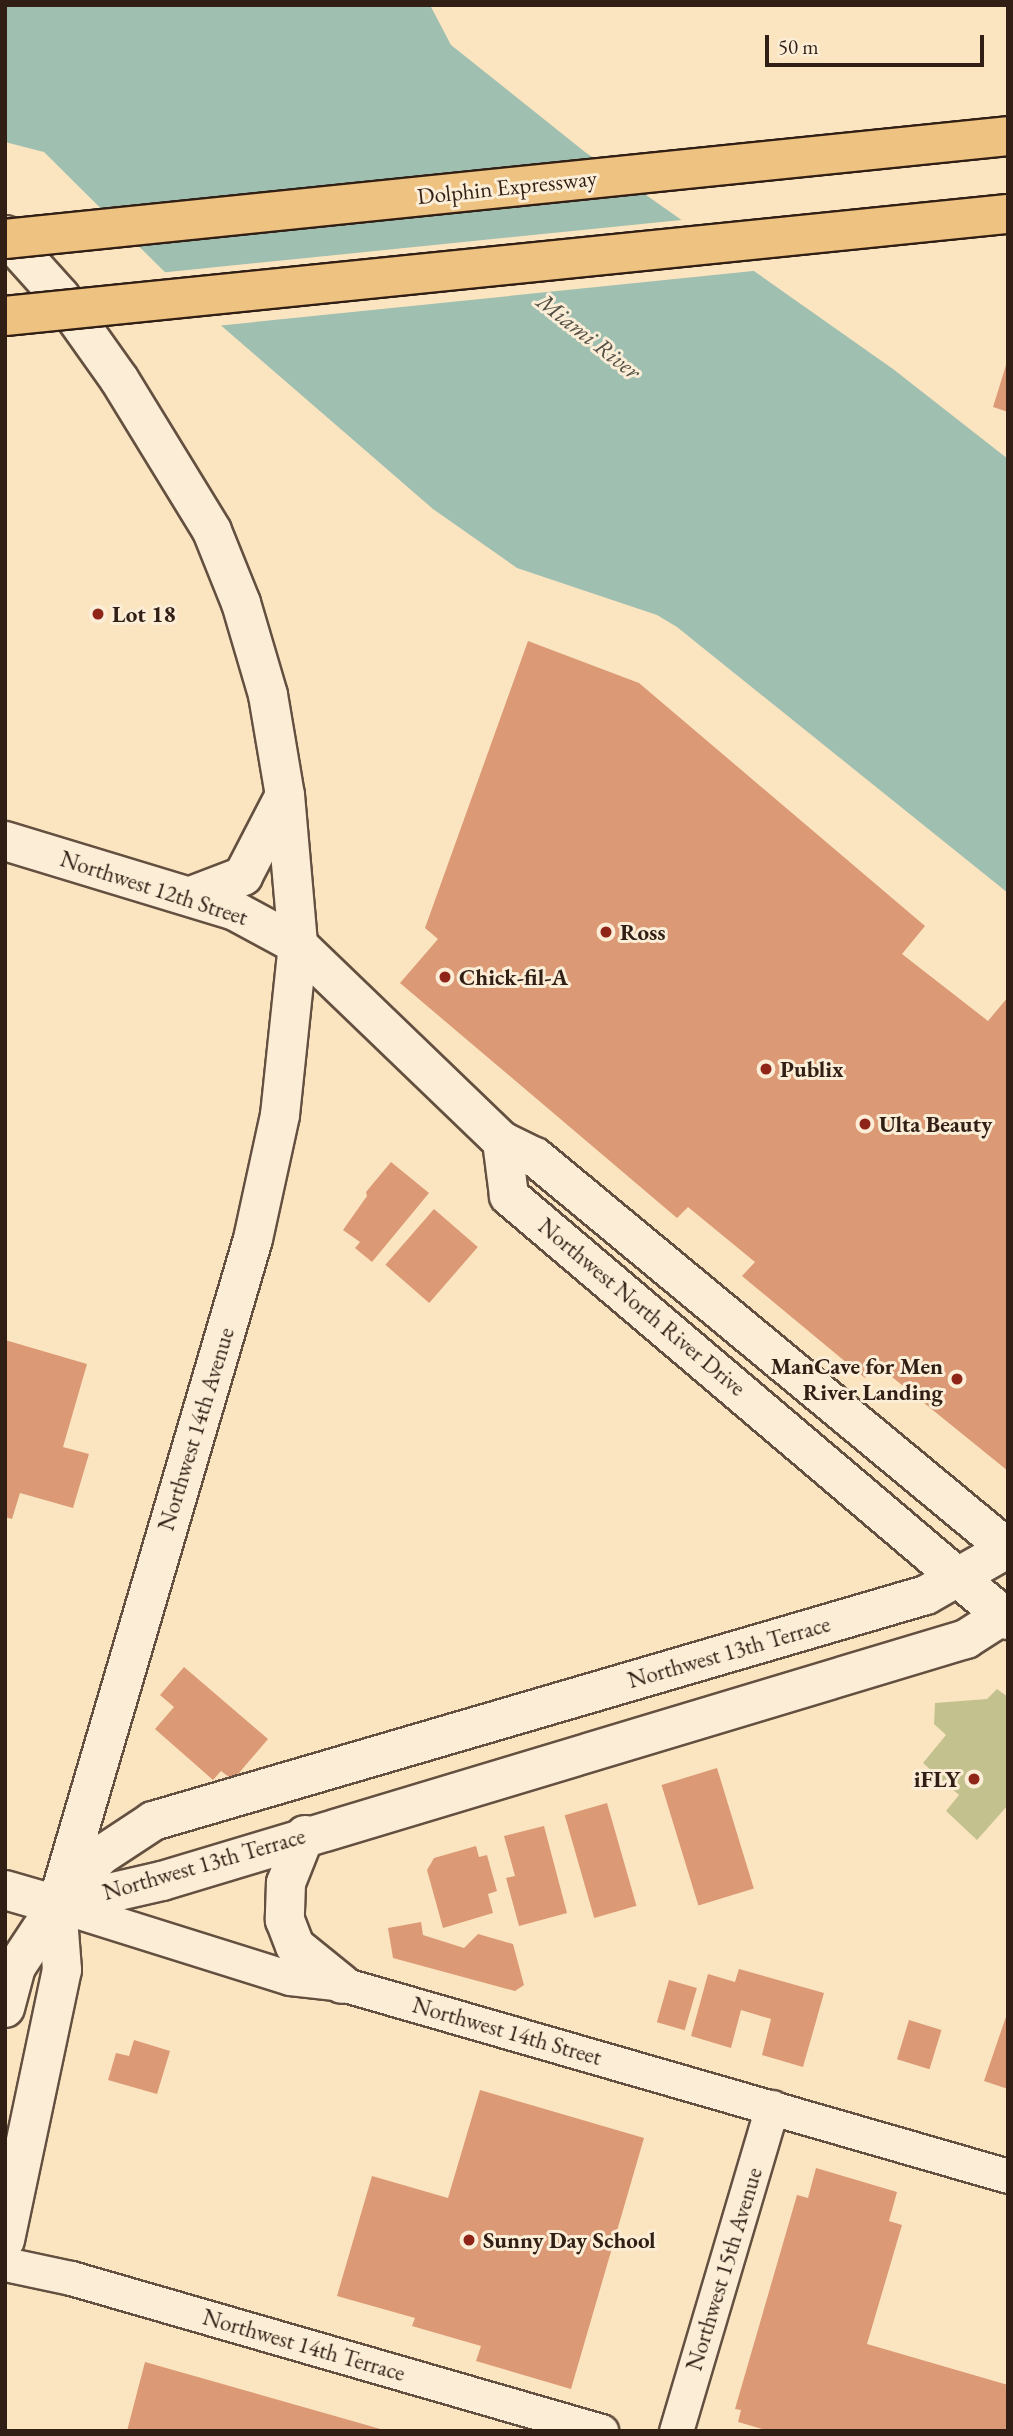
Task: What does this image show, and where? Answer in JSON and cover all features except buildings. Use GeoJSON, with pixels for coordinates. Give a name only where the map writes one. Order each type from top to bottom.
{"type":"FeatureCollection","features":[{"type":"Feature","properties":{"kind":"highway","name":"Dolphin Expressway"},"geometry":{"type":"LineString","coordinates":[[5,237],[1008,135]]}},
{"type":"Feature","properties":{"kind":"highway"},"geometry":{"type":"LineString","coordinates":[[5,316],[1008,214]]}},
{"type":"Feature","properties":{"kind":"main road"},"geometry":{"type":"LineString","coordinates":[[5,237],[89,335],[148,421],[206,519],[255,648],[285,795],[298,945]]}},
{"type":"Feature","properties":{"kind":"main road"},"geometry":{"type":"LineString","coordinates":[[191,896],[243,876],[285,795]]}},
{"type":"Feature","properties":{"kind":"main road","name":"Northwest 12th Street"},"geometry":{"type":"LineString","coordinates":[[5,841],[191,896],[253,919],[298,945]]}},
{"type":"Feature","properties":{"kind":"main road","name":"Northwest North River Drive"},"geometry":{"type":"LineString","coordinates":[[298,945],[502,1141],[535,1157],[1007,1549]]}},
{"type":"Feature","properties":{"kind":"main road","name":"Northwest 14th Avenue"},"geometry":{"type":"LineString","coordinates":[[5,2008],[16,1967],[57,1905],[261,1211],[282,1101],[298,945]]}},
{"type":"Feature","properties":{"kind":"main road","name":"Northwest North River Drive"},"geometry":{"type":"LineString","coordinates":[[502,1141],[509,1196],[1006,1616]]}},
{"type":"Feature","properties":{"kind":"main road","name":"Northwest 13th Terrace"},"geometry":{"type":"LineString","coordinates":[[57,1905],[100,1856],[153,1821],[926,1595],[1007,1549]]}},
{"type":"Feature","properties":{"kind":"main road","name":"Northwest 13th Terrace"},"geometry":{"type":"LineString","coordinates":[[57,1905],[162,1881],[305,1835],[966,1639],[1006,1616]]}},
{"type":"Feature","properties":{"kind":"main road"},"geometry":{"type":"LineString","coordinates":[[305,1835],[286,1883],[285,1920],[295,1946],[342,1984]]}},
{"type":"Feature","properties":{"kind":"main road","name":"Northwest 14th Street"},"geometry":{"type":"LineString","coordinates":[[5,1890],[57,1905]]}},
{"type":"Feature","properties":{"kind":"main road","name":"Northwest 14th Avenue"},"geometry":{"type":"LineString","coordinates":[[5,2240],[62,1970],[57,1905]]}},
{"type":"Feature","properties":{"kind":"street","name":"Northwest 14th Street"},"geometry":{"type":"LineString","coordinates":[[57,1905],[290,1978],[342,1984],[1008,2176]]}},
{"type":"Feature","properties":{"kind":"street","name":"Northwest 15th Avenue"},"geometry":{"type":"LineString","coordinates":[[676,2431],[772,2107]]}},
{"type":"Feature","properties":{"kind":"street","name":"Northwest 14th Terrace"},"geometry":{"type":"LineString","coordinates":[[5,2264],[85,2282],[601,2431]]}},
{"type":"Feature","properties":{"kind":"shaded area","name":"iFLY"},"geometry":{"type":"Polygon","coordinates":[[[997,1689],[1008,1697],[1008,1805],[977,1840],[946,1811],[959,1795],[923,1763],[946,1735],[934,1724],[935,1703],[987,1699],[997,1689]]]}},
{"type":"Feature","properties":{"kind":"water","name":"Miami River"},"geometry":{"type":"Polygon","coordinates":[[[5,5],[430,5],[451,45],[585,152],[893,369],[1008,459],[1008,893],[677,627],[657,615],[517,568],[433,509],[202,309],[44,152],[5,142],[5,5]]]}},
{"type":"Feature","properties":{"kind":"pier"},"geometry":{"type":"Polygon","coordinates":[[[691,219],[763,270],[216,326],[158,273],[691,219]]]}},
{"type":"Feature","properties":{"kind":"place","name":"Lot 18"},"geometry":{"type":"Point","coordinates":[98,614]}},
{"type":"Feature","properties":{"kind":"place","name":"Ross"},"geometry":{"type":"Point","coordinates":[606,932]}},
{"type":"Feature","properties":{"kind":"place","name":"Chick-fil-A"},"geometry":{"type":"Point","coordinates":[445,977]}},
{"type":"Feature","properties":{"kind":"place","name":"Publix"},"geometry":{"type":"Point","coordinates":[766,1069]}},
{"type":"Feature","properties":{"kind":"place","name":"Ulta Beauty"},"geometry":{"type":"Point","coordinates":[865,1124]}},
{"type":"Feature","properties":{"kind":"place","name":"ManCave for Men River Landing"},"geometry":{"type":"Point","coordinates":[957,1379]}},
{"type":"Feature","properties":{"kind":"place","name":"iFLY"},"geometry":{"type":"Point","coordinates":[974,1779]}},
{"type":"Feature","properties":{"kind":"place","name":"Sunny Day School"},"geometry":{"type":"Point","coordinates":[469,2240]}}]}
